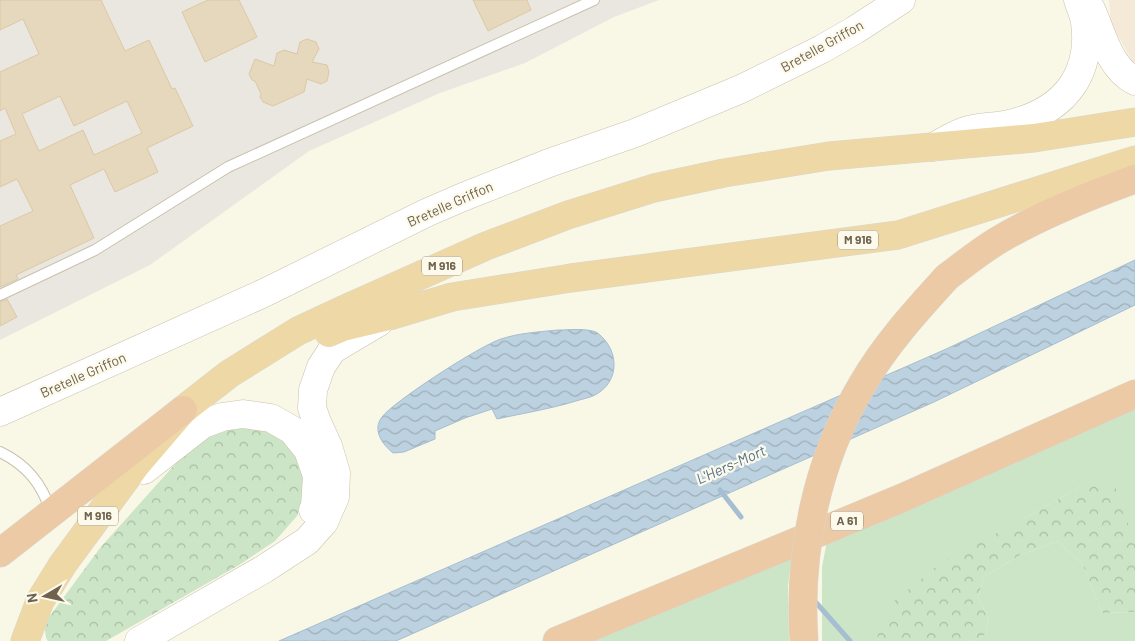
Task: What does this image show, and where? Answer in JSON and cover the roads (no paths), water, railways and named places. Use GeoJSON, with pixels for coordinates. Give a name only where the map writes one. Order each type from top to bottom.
{"type":"FeatureCollection","features":[{"type":"Feature","properties":{"kind":"highway","name":"M 916"},"geometry":{"type":"LineString","coordinates":[[27,636],[40,601],[63,564],[136,466],[183,410],[229,374],[298,332],[486,246],[568,215],[654,188],[724,173],[829,156],[1034,138],[1135,122]]}},
{"type":"Feature","properties":{"kind":"highway","name":"M 916"},"geometry":{"type":"LineString","coordinates":[[27,636],[80,552],[144,470],[198,417],[228,392],[301,344],[343,327],[389,316],[452,296],[898,235],[1135,160]]}},
{"type":"Feature","properties":{"kind":"highway"},"geometry":{"type":"LineString","coordinates":[[804,641],[803,585],[806,550],[812,515],[824,470],[836,437],[862,384],[882,354],[905,324],[947,277],[997,241],[1097,193],[1135,179]]}},
{"type":"Feature","properties":{"kind":"highway","name":"A 61"},"geometry":{"type":"LineString","coordinates":[[557,641],[902,498],[1135,394]]}},
{"type":"Feature","properties":{"kind":"highway"},"geometry":{"type":"LineString","coordinates":[[0,553],[183,410]]}},
{"type":"Feature","properties":{"kind":"main road","name":"Bretelle Griffon"},"geometry":{"type":"LineString","coordinates":[[0,412],[264,293],[426,212],[549,163],[644,130],[741,89],[822,49],[901,0]]}},
{"type":"Feature","properties":{"kind":"main road"},"geometry":{"type":"LineString","coordinates":[[933,147],[966,130],[1016,123],[1041,114],[1073,87],[1082,67],[1086,42],[1085,20],[1078,0]]}},
{"type":"Feature","properties":{"kind":"main road"},"geometry":{"type":"LineString","coordinates":[[1086,0],[1116,64],[1129,78],[1135,81]]}},
{"type":"Feature","properties":{"kind":"main road"},"geometry":{"type":"LineString","coordinates":[[139,641],[264,569],[307,541],[324,522],[335,497],[336,473],[328,446],[316,422],[312,408],[313,390],[321,368],[332,350],[389,316]]}},
{"type":"Feature","properties":{"kind":"main road"},"geometry":{"type":"LineString","coordinates":[[144,470],[203,424],[222,417],[243,414],[271,418],[292,430],[308,450],[317,476],[315,507],[301,532],[264,569]]}},
{"type":"Feature","properties":{"kind":"lane"},"geometry":{"type":"LineString","coordinates":[[0,295],[95,250],[228,167],[594,0]]}},
{"type":"Feature","properties":{"kind":"lane"},"geometry":{"type":"LineString","coordinates":[[0,452],[26,469],[42,488],[51,513]]}},
{"type":"Feature","properties":{"kind":"water","name":"L'Hers-Mort"},"geometry":{"type":"Polygon","coordinates":[[[1135,260],[1135,305],[934,402],[396,641],[279,641],[944,350],[1135,260]]]}},
{"type":"Feature","properties":{"kind":"water"},"geometry":{"type":"Polygon","coordinates":[[[558,330],[596,332],[609,346],[614,360],[613,373],[607,386],[595,395],[497,419],[492,409],[435,431],[435,439],[404,452],[393,453],[382,441],[378,427],[382,417],[403,399],[458,362],[501,339],[522,334],[558,330]]]}},
{"type":"Feature","properties":{"kind":"waterway"},"geometry":{"type":"LineString","coordinates":[[720,490],[741,517]]}},
{"type":"Feature","properties":{"kind":"waterway"},"geometry":{"type":"LineString","coordinates":[[812,598],[850,641]]}}]}
